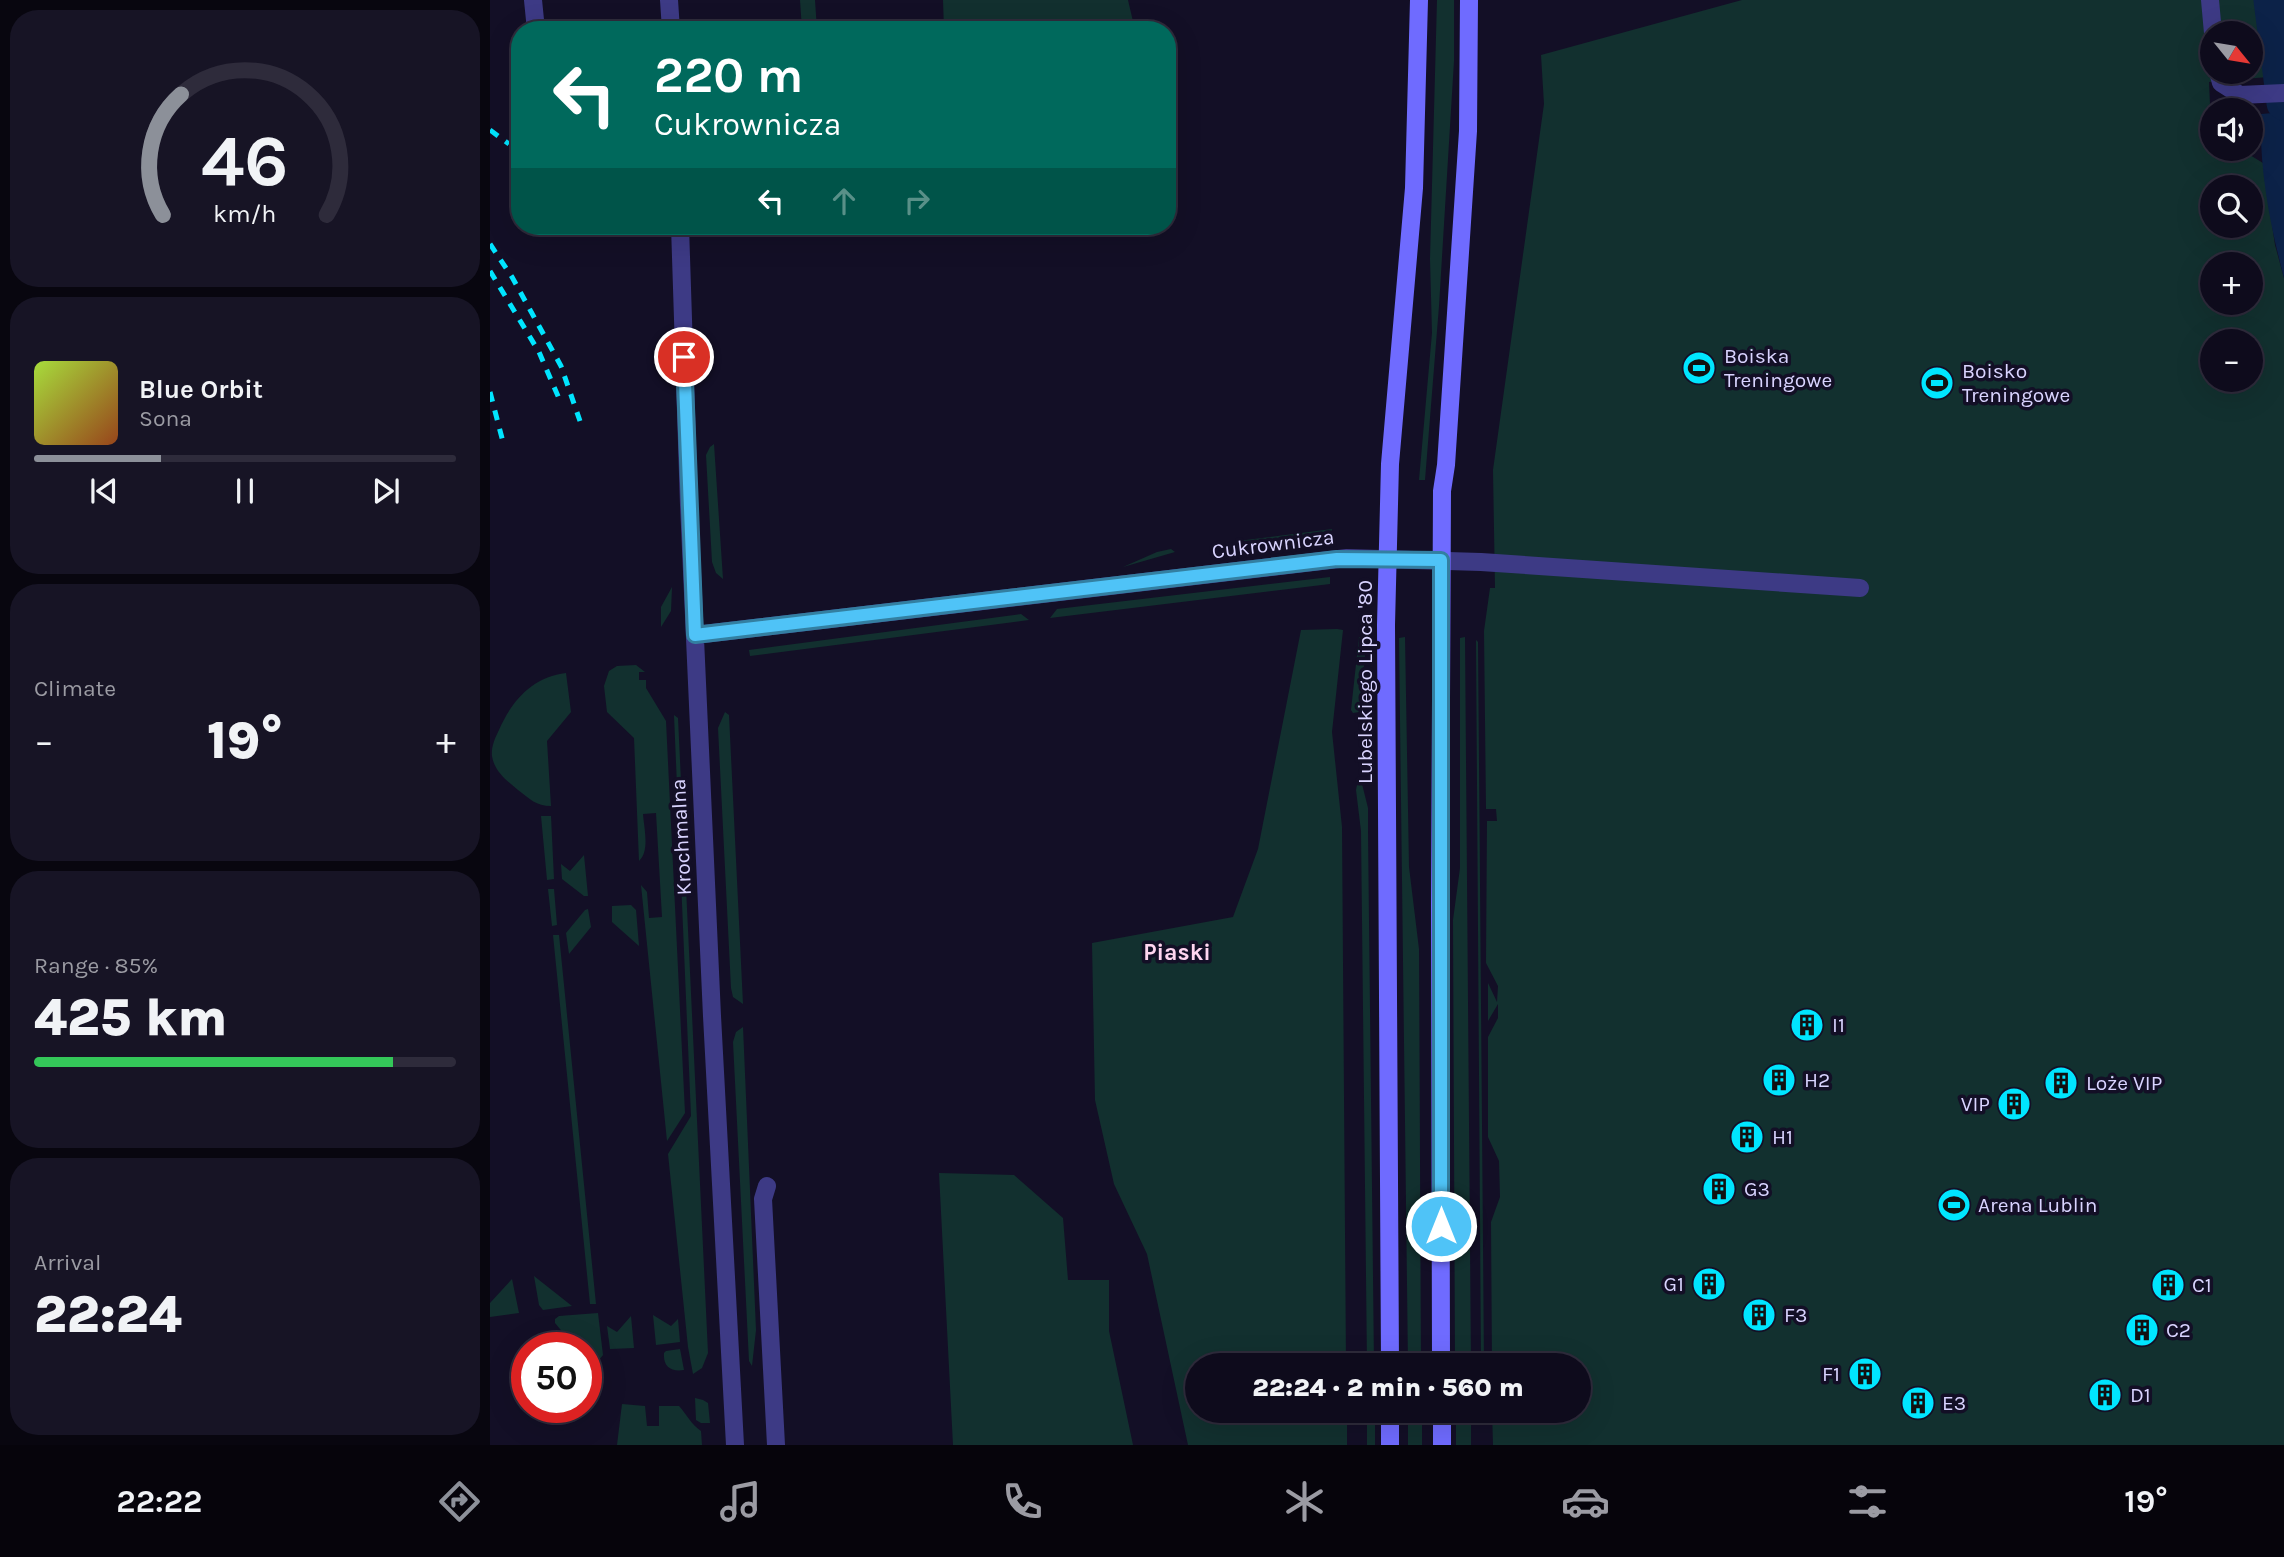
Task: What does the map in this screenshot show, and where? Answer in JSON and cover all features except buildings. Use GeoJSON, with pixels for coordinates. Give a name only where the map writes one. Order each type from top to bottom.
{"type":"FeatureCollection","features":[{"type":"Feature","properties":{"kind":"main road","name":"Lubelskiego Lipca '80"},"geometry":{"type":"LineString","coordinates":[[1390,1353],[1386,638],[1390,464],[1414,188],[1419,0]]}},
{"type":"Feature","properties":{"kind":"main road"},"geometry":{"type":"LineString","coordinates":[[1441,1353],[1442,491],[1446,465],[1468,131],[1469,0]]}},
{"type":"Feature","properties":{"kind":"main road"},"geometry":{"type":"LineString","coordinates":[[1390,1423],[1390,1445]]}},
{"type":"Feature","properties":{"kind":"main road"},"geometry":{"type":"LineString","coordinates":[[1442,1423],[1442,1445]]}},
{"type":"Feature","properties":{"kind":"street"},"geometry":{"type":"LineString","coordinates":[[533,0],[535,21]]}},
{"type":"Feature","properties":{"kind":"street"},"geometry":{"type":"LineString","coordinates":[[669,0],[670,21]]}},
{"type":"Feature","properties":{"kind":"street"},"geometry":{"type":"LineString","coordinates":[[2210,0],[2212,21]]}},
{"type":"Feature","properties":{"kind":"street"},"geometry":{"type":"LineString","coordinates":[[2222,84],[2240,95],[2284,93]]}},
{"type":"Feature","properties":{"kind":"street","name":"Krochmalna"},"geometry":{"type":"LineString","coordinates":[[680,235],[712,1016],[736,1445]]}},
{"type":"Feature","properties":{"kind":"street","name":"Cukrownicza"},"geometry":{"type":"LineString","coordinates":[[695,635],[1330,560],[1441,560],[1860,588]]}},
{"type":"Feature","properties":{"kind":"street"},"geometry":{"type":"LineString","coordinates":[[767,1186],[763,1199],[776,1445]]}},
{"type":"Feature","properties":{"kind":"green space"},"geometry":{"type":"Polygon","coordinates":[[[800,0],[815,0],[816,21],[801,21],[800,0]]]}},
{"type":"Feature","properties":{"kind":"green space"},"geometry":{"type":"Polygon","coordinates":[[[943,0],[1128,0],[1133,21],[944,21],[943,0]]]}},
{"type":"Feature","properties":{"kind":"green space"},"geometry":{"type":"Polygon","coordinates":[[[1437,0],[1454,0],[1454,61],[1425,480],[1419,480],[1432,333],[1430,259],[1437,0]]]}},
{"type":"Feature","properties":{"kind":"green space"},"geometry":{"type":"Polygon","coordinates":[[[1742,0],[2260,0],[2263,14],[2268,77],[2263,77],[2263,21],[2200,21],[2200,84],[2209,84],[2210,98],[2200,98],[2200,161],[2263,163],[2275,245],[2284,278],[2284,1445],[1493,1445],[1492,1423],[1591,1423],[1591,1353],[1492,1353],[1491,1222],[1500,1197],[1499,1161],[1488,1137],[1488,1037],[1498,1018],[1498,1004],[1488,1021],[1488,983],[1497,1002],[1498,986],[1486,963],[1487,821],[1497,821],[1496,809],[1486,809],[1484,631],[1490,588],[1495,588],[1493,470],[1544,104],[1541,55],[1742,0]]]}},
{"type":"Feature","properties":{"kind":"green space"},"geometry":{"type":"Polygon","coordinates":[[[714,444],[723,579],[716,573],[712,562],[706,455],[714,444]]]}},
{"type":"Feature","properties":{"kind":"green space"},"geometry":{"type":"Polygon","coordinates":[[[1332,529],[1331,542],[1306,545],[1235,545],[1238,541],[1332,529]]]}},
{"type":"Feature","properties":{"kind":"green space"},"geometry":{"type":"Polygon","coordinates":[[[1171,549],[1175,552],[1123,567],[1157,552],[1171,549]]]}},
{"type":"Feature","properties":{"kind":"green space"},"geometry":{"type":"Polygon","coordinates":[[[1330,577],[1330,584],[1050,618],[1057,609],[1330,577]]]}},
{"type":"Feature","properties":{"kind":"green space"},"geometry":{"type":"Polygon","coordinates":[[[672,587],[671,611],[661,627],[661,607],[672,587]]]}},
{"type":"Feature","properties":{"kind":"green space"},"geometry":{"type":"Polygon","coordinates":[[[1021,614],[1029,620],[750,656],[749,650],[1021,614]]]}},
{"type":"Feature","properties":{"kind":"green space"},"geometry":{"type":"Polygon","coordinates":[[[1301,630],[1343,630],[1332,732],[1342,827],[1346,1353],[1185,1353],[1185,1423],[1347,1423],[1347,1445],[1188,1445],[1147,1254],[1114,1184],[1095,1100],[1092,943],[1233,917],[1258,849],[1301,630]]]}},
{"type":"Feature","properties":{"kind":"green space"},"geometry":{"type":"Polygon","coordinates":[[[1359,637],[1367,637],[1359,712],[1353,713],[1351,710],[1359,637]]]}},
{"type":"Feature","properties":{"kind":"green space"},"geometry":{"type":"Polygon","coordinates":[[[1405,637],[1409,867],[1419,949],[1421,1353],[1408,1353],[1399,638],[1405,637]]]}},
{"type":"Feature","properties":{"kind":"green space"},"geometry":{"type":"Polygon","coordinates":[[[1465,637],[1471,1353],[1455,1353],[1453,920],[1460,868],[1460,638],[1465,637]]]}},
{"type":"Feature","properties":{"kind":"green space"},"geometry":{"type":"Polygon","coordinates":[[[1476,640],[1484,1353],[1481,1353],[1476,640]]]}},
{"type":"Feature","properties":{"kind":"green space"},"geometry":{"type":"Polygon","coordinates":[[[636,665],[645,672],[639,672],[639,680],[646,680],[646,688],[666,721],[685,1113],[667,1141],[641,885],[647,892],[649,918],[662,917],[656,813],[643,814],[645,845],[639,861],[634,738],[607,712],[604,686],[609,671],[617,666],[636,665]]]}},
{"type":"Feature","properties":{"kind":"green space"},"geometry":{"type":"Polygon","coordinates":[[[566,673],[571,712],[547,741],[551,806],[546,806],[530,799],[502,775],[493,761],[492,749],[504,719],[517,700],[543,679],[566,673]]]}},
{"type":"Feature","properties":{"kind":"green space"},"geometry":{"type":"Polygon","coordinates":[[[725,712],[729,715],[743,1004],[733,997],[731,988],[718,728],[725,712]]]}},
{"type":"Feature","properties":{"kind":"green space"},"geometry":{"type":"Polygon","coordinates":[[[674,715],[678,718],[708,1353],[702,1368],[693,1374],[668,1154],[691,1116],[674,715]]]}},
{"type":"Feature","properties":{"kind":"green space"},"geometry":{"type":"Polygon","coordinates":[[[1362,784],[1368,808],[1374,1353],[1367,1353],[1361,831],[1357,785],[1362,784]]]}},
{"type":"Feature","properties":{"kind":"green space"},"geometry":{"type":"Polygon","coordinates":[[[541,816],[551,816],[554,879],[547,880],[541,816]]]}},
{"type":"Feature","properties":{"kind":"green space"},"geometry":{"type":"Polygon","coordinates":[[[584,855],[588,896],[584,896],[562,879],[561,864],[570,871],[584,855]]]}},
{"type":"Feature","properties":{"kind":"green space"},"geometry":{"type":"Polygon","coordinates":[[[548,889],[554,889],[557,925],[552,926],[548,889]]]}},
{"type":"Feature","properties":{"kind":"green space"},"geometry":{"type":"Polygon","coordinates":[[[631,905],[636,910],[639,946],[612,922],[612,906],[631,905]]]}},
{"type":"Feature","properties":{"kind":"green space"},"geometry":{"type":"Polygon","coordinates":[[[588,909],[591,927],[569,954],[566,933],[588,909]]]}},
{"type":"Feature","properties":{"kind":"green space"},"geometry":{"type":"Polygon","coordinates":[[[553,935],[559,935],[596,1304],[590,1304],[553,935]]]}},
{"type":"Feature","properties":{"kind":"green space"},"geometry":{"type":"Polygon","coordinates":[[[743,1027],[756,1330],[752,1366],[749,1361],[733,1042],[736,1032],[743,1027]]]}},
{"type":"Feature","properties":{"kind":"green space"},"geometry":{"type":"Polygon","coordinates":[[[939,1173],[1014,1175],[1063,1218],[1068,1280],[1109,1280],[1109,1331],[1133,1445],[953,1445],[939,1173]]]}},
{"type":"Feature","properties":{"kind":"green space"},"geometry":{"type":"Polygon","coordinates":[[[534,1276],[572,1306],[543,1310],[539,1305],[534,1276]]]}},
{"type":"Feature","properties":{"kind":"green space"},"geometry":{"type":"Polygon","coordinates":[[[512,1279],[519,1313],[490,1317],[490,1303],[512,1279]]]}},
{"type":"Feature","properties":{"kind":"green space"},"geometry":{"type":"Polygon","coordinates":[[[598,1313],[600,1332],[562,1332],[555,1323],[559,1316],[598,1313]]]}},
{"type":"Feature","properties":{"kind":"green space"},"geometry":{"type":"Polygon","coordinates":[[[653,1315],[671,1326],[678,1319],[680,1342],[656,1345],[653,1315]]]}},
{"type":"Feature","properties":{"kind":"green space"},"geometry":{"type":"Polygon","coordinates":[[[631,1316],[634,1348],[610,1349],[607,1326],[617,1332],[631,1316]]]}},
{"type":"Feature","properties":{"kind":"green space"},"geometry":{"type":"Polygon","coordinates":[[[680,1349],[684,1370],[675,1370],[666,1365],[664,1353],[680,1349]]]}},
{"type":"Feature","properties":{"kind":"green space"},"geometry":{"type":"Polygon","coordinates":[[[695,1398],[708,1403],[710,1423],[696,1420],[695,1398]]]}},
{"type":"Feature","properties":{"kind":"green space"},"geometry":{"type":"Polygon","coordinates":[[[622,1404],[645,1406],[647,1426],[659,1426],[659,1406],[679,1406],[701,1431],[702,1445],[617,1445],[622,1404]]]}},
{"type":"Feature","properties":{"kind":"green space"},"geometry":{"type":"Polygon","coordinates":[[[1367,1423],[1375,1423],[1375,1445],[1367,1445],[1367,1423]]]}},
{"type":"Feature","properties":{"kind":"green space"},"geometry":{"type":"Polygon","coordinates":[[[1408,1423],[1422,1423],[1422,1445],[1408,1445],[1408,1423]]]}},
{"type":"Feature","properties":{"kind":"green space"},"geometry":{"type":"Polygon","coordinates":[[[1456,1423],[1471,1423],[1471,1445],[1456,1445],[1456,1423]]]}},
{"type":"Feature","properties":{"kind":"water"},"geometry":{"type":"Polygon","coordinates":[[[2260,0],[2284,0],[2284,76],[2268,77],[2260,0]]]}},
{"type":"Feature","properties":{"kind":"water"},"geometry":{"type":"Polygon","coordinates":[[[2284,112],[2284,278],[2266,196],[2263,161],[2263,114],[2284,112]]]}},
{"type":"Feature","properties":{"kind":"waterway"},"geometry":{"type":"LineString","coordinates":[[2271,0],[2284,103]]}},
{"type":"Feature","properties":{"kind":"railway"},"geometry":{"type":"LineString","coordinates":[[490,130],[509,144]]}},
{"type":"Feature","properties":{"kind":"railway"},"geometry":{"type":"LineString","coordinates":[[490,244],[512,277],[561,366],[580,421]]}},
{"type":"Feature","properties":{"kind":"railway"},"geometry":{"type":"LineString","coordinates":[[490,271],[539,352],[561,403]]}},
{"type":"Feature","properties":{"kind":"railway"},"geometry":{"type":"LineString","coordinates":[[490,392],[503,442]]}},
{"type":"Feature","properties":{"kind":"place","name":"Boiska Treningowe"},"geometry":{"type":"Point","coordinates":[1699,368]}},
{"type":"Feature","properties":{"kind":"place","name":"Boisko Treningowe"},"geometry":{"type":"Point","coordinates":[1937,383]}},
{"type":"Feature","properties":{"kind":"place","name":"I1"},"geometry":{"type":"Point","coordinates":[1807,1025]}},
{"type":"Feature","properties":{"kind":"place","name":"H2"},"geometry":{"type":"Point","coordinates":[1779,1080]}},
{"type":"Feature","properties":{"kind":"place","name":"Loże VIP"},"geometry":{"type":"Point","coordinates":[2061,1083]}},
{"type":"Feature","properties":{"kind":"place","name":"VIP"},"geometry":{"type":"Point","coordinates":[2014,1104]}},
{"type":"Feature","properties":{"kind":"place","name":"H1"},"geometry":{"type":"Point","coordinates":[1747,1137]}},
{"type":"Feature","properties":{"kind":"place","name":"G3"},"geometry":{"type":"Point","coordinates":[1719,1189]}},
{"type":"Feature","properties":{"kind":"place","name":"Arena Lublin"},"geometry":{"type":"Point","coordinates":[1954,1205]}},
{"type":"Feature","properties":{"kind":"place","name":"G1"},"geometry":{"type":"Point","coordinates":[1709,1284]}},
{"type":"Feature","properties":{"kind":"place","name":"C1"},"geometry":{"type":"Point","coordinates":[2168,1285]}},
{"type":"Feature","properties":{"kind":"place","name":"F3"},"geometry":{"type":"Point","coordinates":[1759,1315]}},
{"type":"Feature","properties":{"kind":"place","name":"C2"},"geometry":{"type":"Point","coordinates":[2142,1330]}},
{"type":"Feature","properties":{"kind":"place","name":"F1"},"geometry":{"type":"Point","coordinates":[1865,1374]}},
{"type":"Feature","properties":{"kind":"place","name":"D1"},"geometry":{"type":"Point","coordinates":[2105,1395]}},
{"type":"Feature","properties":{"kind":"place","name":"E3"},"geometry":{"type":"Point","coordinates":[1918,1403]}},
{"type":"Feature","properties":{"kind":"district","name":"Piaski"},"geometry":{"type":"Point","coordinates":[1177,952]}},
{"type":"Feature","properties":{"kind":"route"},"geometry":{"type":"LineString","coordinates":[[684,357],[695,635],[1337,559],[1441,560],[1441,1226]]}}]}
